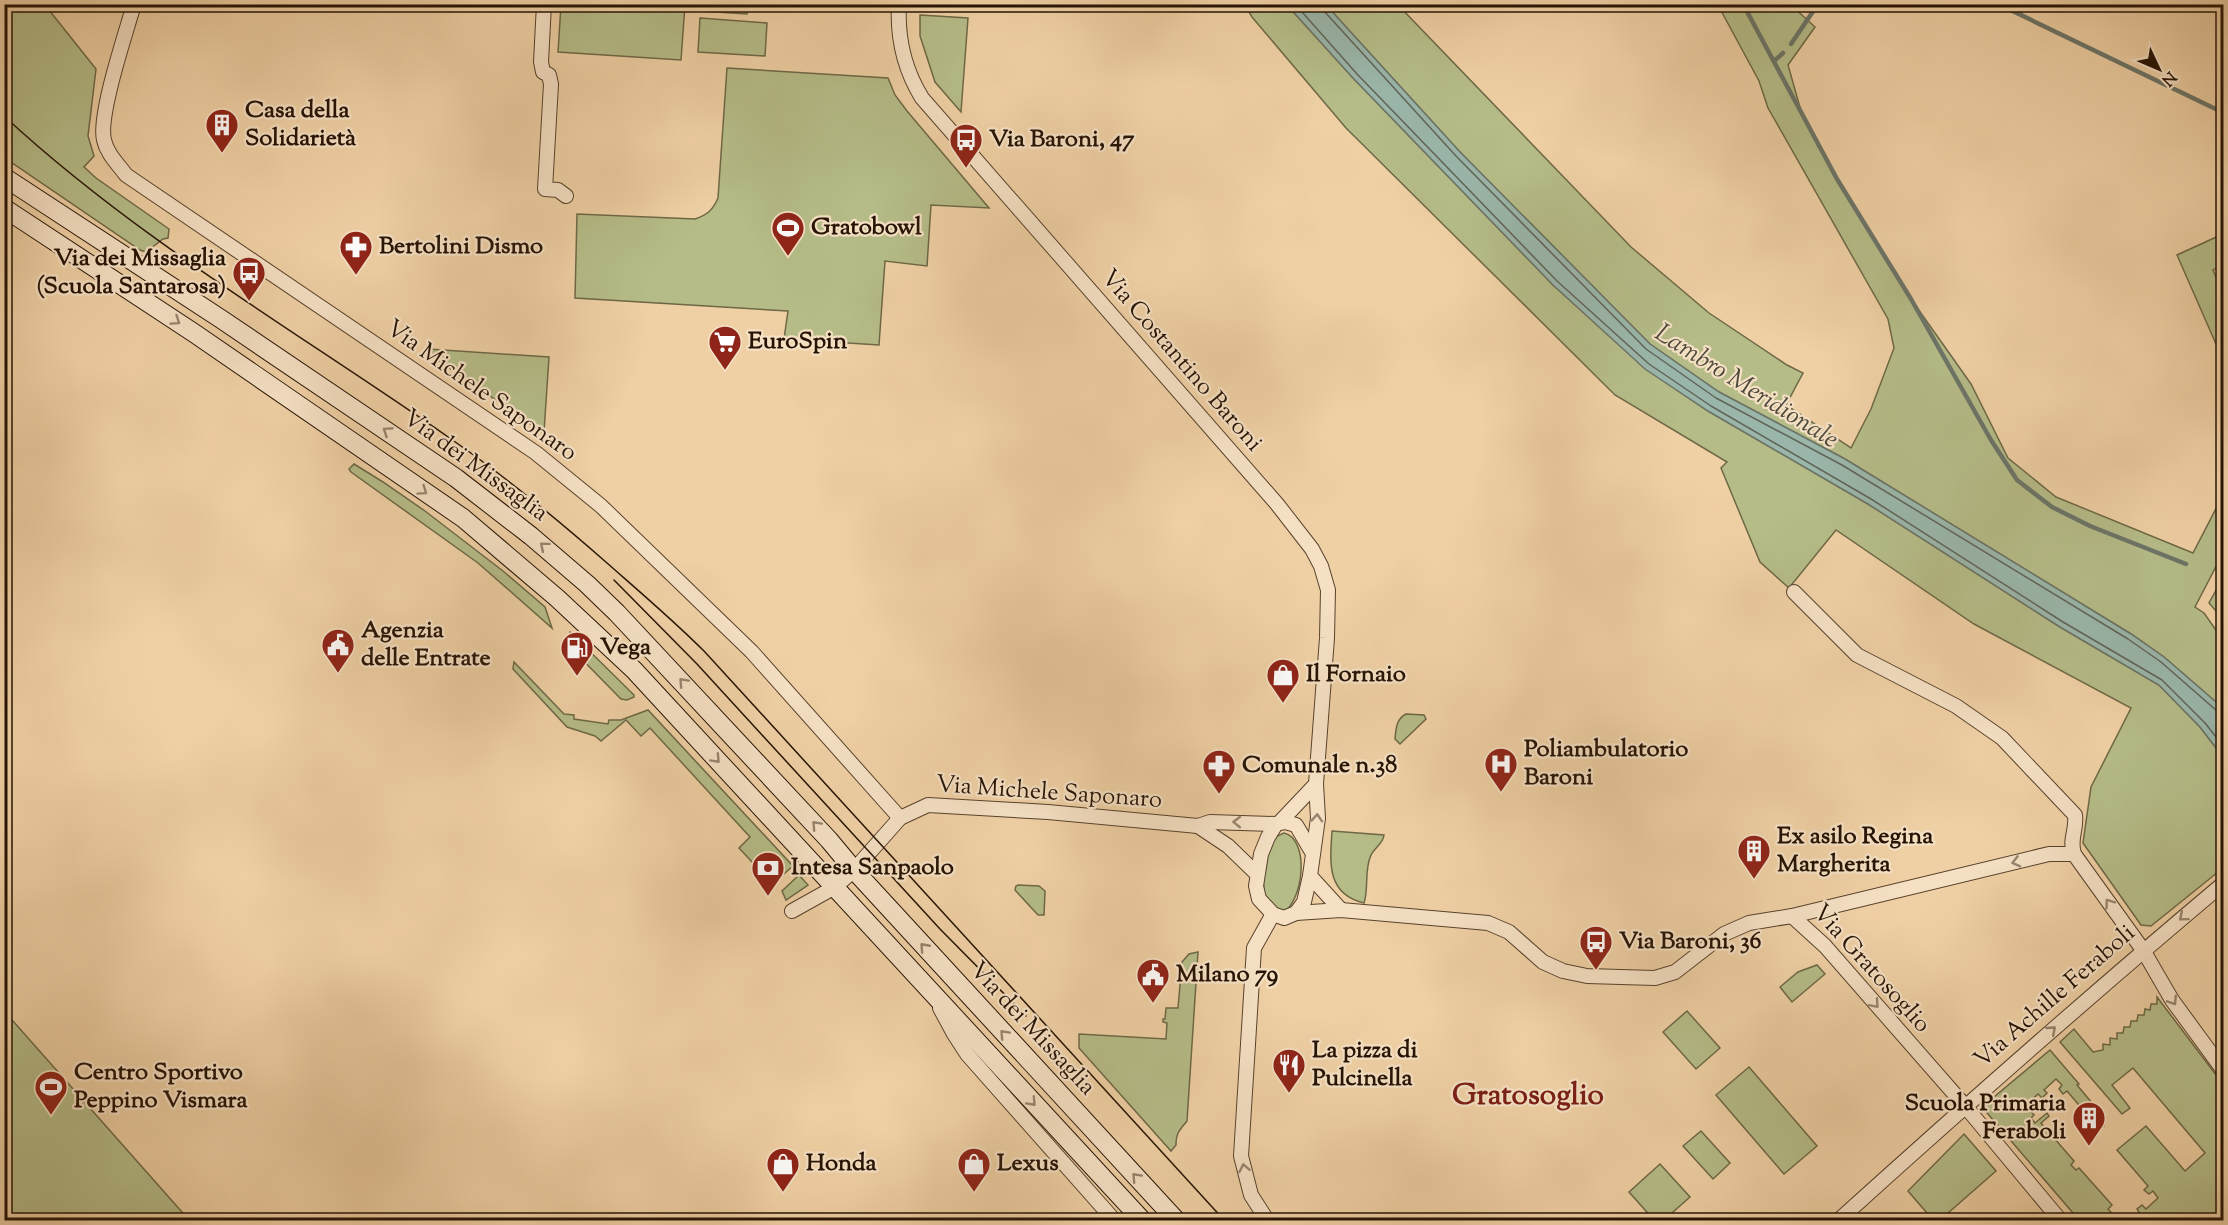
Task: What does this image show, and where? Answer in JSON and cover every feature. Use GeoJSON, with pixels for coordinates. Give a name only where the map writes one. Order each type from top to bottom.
{"type":"FeatureCollection","features":[{"type":"Feature","properties":{"kind":"main road","name":"Via dei Missaglia"},"geometry":{"type":"LineString","coordinates":[[4,177],[221,319],[456,478],[531,536],[587,584],[617,613],[829,840],[1176,1221]]}},
{"type":"Feature","properties":{"kind":"main road","name":"Via dei Missaglia"},"geometry":{"type":"LineString","coordinates":[[4,207],[186,328],[463,518],[557,598],[634,670],[1142,1221]]}},
{"type":"Feature","properties":{"kind":"street","name":"Via Michele Saponaro"},"geometry":{"type":"LineString","coordinates":[[134,4],[102,128],[108,151],[126,175],[536,453],[601,506],[752,652],[900,818]]}},
{"type":"Feature","properties":{"kind":"street"},"geometry":{"type":"LineString","coordinates":[[544,4],[541,68],[549,75],[551,84],[545,189],[558,190],[566,196]]}},
{"type":"Feature","properties":{"kind":"street","name":"Via Costantino Baroni"},"geometry":{"type":"LineString","coordinates":[[899,4],[899,34],[904,61],[922,98],[1277,504],[1312,549],[1321,566],[1328,590],[1327,638],[1316,784],[1318,818],[1304,902],[1296,913]]}},
{"type":"Feature","properties":{"kind":"street"},"geometry":{"type":"LineString","coordinates":[[1794,591],[1857,655],[1956,706],[2002,738],[2075,815],[2076,825],[2071,844],[2074,854],[2143,950],[2172,1000],[2223,1071]]}},
{"type":"Feature","properties":{"kind":"street"},"geometry":{"type":"LineString","coordinates":[[1316,784],[1278,824],[1261,854],[1257,874],[1259,899],[1273,914],[1284,918],[1296,913],[1341,910],[1488,923],[1509,932],[1543,962],[1563,971],[1587,976],[1655,978],[1675,972],[1724,934],[1749,923],[1792,916]]}},
{"type":"Feature","properties":{"kind":"street","name":"Via Michele Saponaro"},"geometry":{"type":"LineString","coordinates":[[854,870],[900,818],[928,805],[1048,812],[1198,826],[1210,822],[1278,824]]}},
{"type":"Feature","properties":{"kind":"street"},"geometry":{"type":"LineString","coordinates":[[1278,824],[1285,822],[1296,825],[1312,852]]}},
{"type":"Feature","properties":{"kind":"street","name":"Via Michele Saponaro"},"geometry":{"type":"LineString","coordinates":[[1198,826],[1228,846],[1257,874]]}},
{"type":"Feature","properties":{"kind":"street","name":"Via Gratosoglio"},"geometry":{"type":"LineString","coordinates":[[1792,916],[2049,854],[2074,854]]}},
{"type":"Feature","properties":{"kind":"street"},"geometry":{"type":"LineString","coordinates":[[792,911],[835,887],[854,870]]}},
{"type":"Feature","properties":{"kind":"street"},"geometry":{"type":"LineString","coordinates":[[1310,876],[1341,910]]}},
{"type":"Feature","properties":{"kind":"street","name":"Via Achille Feraboli"},"geometry":{"type":"LineString","coordinates":[[1839,1221],[1965,1106],[2223,883]]}},
{"type":"Feature","properties":{"kind":"street"},"geometry":{"type":"LineString","coordinates":[[1268,1221],[1251,1195],[1241,1156],[1254,948],[1273,914]]}},
{"type":"Feature","properties":{"kind":"street","name":"Via Gratosoglio"},"geometry":{"type":"LineString","coordinates":[[1792,916],[1825,946],[1965,1106],[2060,1221]]}},
{"type":"Feature","properties":{"kind":"street","name":"Via dei Missaglia"},"geometry":{"type":"LineString","coordinates":[[935,998],[954,1034],[968,1054],[1114,1221]]}},
{"type":"Feature","properties":{"kind":"green space"},"geometry":{"type":"Polygon","coordinates":[[[5,4],[45,5],[96,69],[88,136],[94,156],[84,167],[96,178],[169,229],[168,238],[163,239],[146,252],[5,158],[5,4]]]}},
{"type":"Feature","properties":{"kind":"green space"},"geometry":{"type":"Polygon","coordinates":[[[561,5],[685,5],[681,60],[558,52],[561,5]]]}},
{"type":"Feature","properties":{"kind":"green space"},"geometry":{"type":"Polygon","coordinates":[[[701,5],[748,5],[747,14],[701,11],[701,5]]]}},
{"type":"Feature","properties":{"kind":"green space"},"geometry":{"type":"Polygon","coordinates":[[[1245,5],[1287,5],[1353,78],[1553,285],[1646,369],[1708,411],[1868,504],[2060,627],[2159,685],[2200,727],[2223,757],[2223,868],[2151,926],[2141,925],[2083,843],[2091,787],[2131,708],[1974,624],[1836,530],[1789,588],[1760,562],[1721,468],[1727,462],[1615,395],[1346,128],[1252,17],[1245,5]]]}},
{"type":"Feature","properties":{"kind":"green space"},"geometry":{"type":"Polygon","coordinates":[[[1326,5],[1398,5],[1631,247],[1709,313],[1787,365],[1803,373],[1786,405],[1851,448],[1871,409],[1894,348],[1888,319],[1768,108],[1759,81],[1718,5],[1791,5],[1815,27],[1788,65],[1801,111],[1837,179],[1911,299],[1971,384],[2008,458],[2056,497],[2193,553],[2223,495],[2223,553],[2195,607],[2204,613],[2223,640],[2223,708],[2164,657],[2131,634],[1845,459],[1719,392],[1650,344],[1460,152],[1326,5]]]}},
{"type":"Feature","properties":{"kind":"green space"},"geometry":{"type":"Polygon","coordinates":[[[920,15],[968,18],[961,112],[935,82],[920,36],[920,15]]]}},
{"type":"Feature","properties":{"kind":"green space"},"geometry":{"type":"Polygon","coordinates":[[[700,18],[767,23],[765,56],[698,52],[700,18]]]}},
{"type":"Feature","properties":{"kind":"green space"},"geometry":{"type":"Polygon","coordinates":[[[727,68],[888,78],[895,95],[907,111],[989,208],[931,205],[927,266],[885,261],[879,345],[784,339],[788,311],[575,298],[577,214],[695,219],[706,214],[714,206],[718,198],[727,68]]]}},
{"type":"Feature","properties":{"kind":"green space"},"geometry":{"type":"Polygon","coordinates":[[[2223,234],[2223,265],[2213,270],[2223,294],[2223,360],[2177,255],[2223,234]]]}},
{"type":"Feature","properties":{"kind":"green space"},"geometry":{"type":"Polygon","coordinates":[[[428,349],[549,357],[544,432],[428,353],[428,349]]]}},
{"type":"Feature","properties":{"kind":"green space"},"geometry":{"type":"Polygon","coordinates":[[[354,464],[425,511],[503,571],[545,607],[552,628],[478,563],[351,472],[349,469],[354,464]]]}},
{"type":"Feature","properties":{"kind":"green space"},"geometry":{"type":"Polygon","coordinates":[[[2223,578],[2223,619],[2209,603],[2223,578]]]}},
{"type":"Feature","properties":{"kind":"green space"},"geometry":{"type":"Polygon","coordinates":[[[570,632],[634,697],[627,700],[621,699],[566,643],[570,632]]]}},
{"type":"Feature","properties":{"kind":"green space"},"geometry":{"type":"Polygon","coordinates":[[[514,662],[564,714],[574,715],[574,719],[608,724],[609,720],[621,720],[648,710],[793,866],[778,879],[772,881],[767,878],[739,848],[750,837],[650,728],[641,736],[626,720],[601,741],[595,736],[567,727],[513,669],[514,662]]]}},
{"type":"Feature","properties":{"kind":"green space"},"geometry":{"type":"Polygon","coordinates":[[[1406,714],[1424,715],[1426,719],[1400,744],[1395,739],[1396,728],[1398,721],[1406,714]]]}},
{"type":"Feature","properties":{"kind":"green space"},"geometry":{"type":"Polygon","coordinates":[[[1332,831],[1384,835],[1369,861],[1364,903],[1352,899],[1343,892],[1333,875],[1332,831]]]}},
{"type":"Feature","properties":{"kind":"green space"},"geometry":{"type":"Polygon","coordinates":[[[1284,833],[1298,846],[1301,871],[1295,897],[1282,913],[1266,902],[1263,876],[1275,837],[1284,833]]]}},
{"type":"Feature","properties":{"kind":"green space"},"geometry":{"type":"Polygon","coordinates":[[[799,875],[808,885],[786,900],[782,891],[799,875]]]}},
{"type":"Feature","properties":{"kind":"green space"},"geometry":{"type":"Polygon","coordinates":[[[1018,885],[1039,886],[1045,891],[1044,915],[1038,915],[1015,890],[1018,885]]]}},
{"type":"Feature","properties":{"kind":"green space"},"geometry":{"type":"Polygon","coordinates":[[[1198,952],[1187,1121],[1178,1132],[1176,1145],[1171,1151],[1079,1048],[1079,1034],[1166,1039],[1167,1023],[1163,1022],[1163,1019],[1165,1019],[1166,1008],[1178,1008],[1182,962],[1189,954],[1198,952]]]}},
{"type":"Feature","properties":{"kind":"green space"},"geometry":{"type":"Polygon","coordinates":[[[1817,965],[1825,974],[1792,1002],[1780,987],[1798,972],[1817,965]]]}},
{"type":"Feature","properties":{"kind":"green space"},"geometry":{"type":"Polygon","coordinates":[[[2157,997],[2223,1084],[2223,1220],[2132,1220],[2140,1214],[2137,1209],[2142,1205],[2146,1209],[2158,1198],[2153,1191],[2149,1194],[2144,1190],[2148,1186],[2117,1150],[2146,1126],[2185,1171],[2205,1153],[2133,1068],[2112,1085],[2130,1108],[2122,1114],[2060,1042],[2074,1029],[2093,1052],[2103,1050],[2103,1044],[2110,1045],[2110,1038],[2117,1039],[2117,1033],[2123,1033],[2124,1027],[2130,1027],[2131,1021],[2137,1021],[2138,1015],[2144,1015],[2145,1009],[2150,1010],[2151,1004],[2157,1004],[2157,997]]]}},
{"type":"Feature","properties":{"kind":"green space"},"geometry":{"type":"Polygon","coordinates":[[[1687,1011],[1720,1048],[1696,1069],[1663,1032],[1687,1011]]]}},
{"type":"Feature","properties":{"kind":"green space","name":"Centro Sportivo Peppino Vismara"},"geometry":{"type":"Polygon","coordinates":[[[5,1012],[189,1220],[5,1220],[5,1012]]]}},
{"type":"Feature","properties":{"kind":"green space"},"geometry":{"type":"Polygon","coordinates":[[[2050,1050],[2079,1084],[2077,1085],[2092,1103],[2088,1107],[2104,1126],[2096,1133],[2094,1130],[2097,1126],[2067,1091],[2063,1094],[2059,1089],[2062,1085],[2056,1079],[2044,1090],[2047,1093],[2042,1098],[2038,1094],[2026,1105],[2034,1115],[2031,1118],[2035,1123],[2047,1113],[2049,1116],[2041,1123],[2074,1161],[2071,1165],[2076,1170],[2079,1168],[2112,1205],[2108,1209],[2116,1218],[2120,1215],[2125,1220],[2079,1220],[1982,1107],[2050,1050]]]}},
{"type":"Feature","properties":{"kind":"green space"},"geometry":{"type":"Polygon","coordinates":[[[1749,1067],[1817,1146],[1784,1174],[1716,1095],[1749,1067]]]}},
{"type":"Feature","properties":{"kind":"green space"},"geometry":{"type":"Polygon","coordinates":[[[1701,1131],[1730,1163],[1713,1179],[1683,1146],[1701,1131]]]}},
{"type":"Feature","properties":{"kind":"green space"},"geometry":{"type":"Polygon","coordinates":[[[1964,1134],[1996,1171],[1940,1220],[1933,1220],[1908,1191],[1964,1134]]]}},
{"type":"Feature","properties":{"kind":"green space"},"geometry":{"type":"Polygon","coordinates":[[[1660,1164],[1690,1197],[1664,1220],[1654,1220],[1629,1192],[1660,1164]]]}},
{"type":"Feature","properties":{"kind":"water"},"geometry":{"type":"Polygon","coordinates":[[[1287,5],[1326,5],[1460,152],[1650,344],[1719,392],[1845,459],[2131,634],[2164,657],[2223,708],[2223,757],[2200,727],[2159,685],[2060,627],[1868,504],[1708,411],[1645,369],[1553,285],[1353,78],[1287,5]]]}},
{"type":"Feature","properties":{"kind":"waterway"},"geometry":{"type":"LineString","coordinates":[[1743,4],[1837,179],[1911,299],[1991,440],[2017,480],[2052,507],[2090,526],[2186,564]]}},
{"type":"Feature","properties":{"kind":"waterway"},"geometry":{"type":"LineString","coordinates":[[1791,44],[1818,4]]}},
{"type":"Feature","properties":{"kind":"waterway"},"geometry":{"type":"LineString","coordinates":[[1998,4],[2224,113]]}},
{"type":"Feature","properties":{"kind":"waterway"},"geometry":{"type":"LineString","coordinates":[[1774,61],[1783,53]]}},
{"type":"Feature","properties":{"kind":"tram line"},"geometry":{"type":"LineString","coordinates":[[4,116],[56,161],[165,245],[492,468],[569,530],[668,617],[704,651],[1224,1220]]}},
{"type":"Feature","properties":{"kind":"tram line"},"geometry":{"type":"LineString","coordinates":[[614,580],[697,664],[940,929],[1026,1016]]}},
{"type":"Feature","properties":{"kind":"place","name":"Casa della Solidarietà"},"geometry":{"type":"Point","coordinates":[222,154]}},
{"type":"Feature","properties":{"kind":"place","name":"Via Baroni, 47"},"geometry":{"type":"Point","coordinates":[966,169]}},
{"type":"Feature","properties":{"kind":"place","name":"Gratobowl"},"geometry":{"type":"Point","coordinates":[788,257]}},
{"type":"Feature","properties":{"kind":"place","name":"Bertolini Dismo"},"geometry":{"type":"Point","coordinates":[356,276]}},
{"type":"Feature","properties":{"kind":"place","name":"Via dei Missaglia (Scuola Santarosa)"},"geometry":{"type":"Point","coordinates":[249,302]}},
{"type":"Feature","properties":{"kind":"place","name":"EuroSpin"},"geometry":{"type":"Point","coordinates":[725,371]}},
{"type":"Feature","properties":{"kind":"place","name":"Agenzia delle Entrate"},"geometry":{"type":"Point","coordinates":[338,674]}},
{"type":"Feature","properties":{"kind":"place","name":"Vega"},"geometry":{"type":"Point","coordinates":[577,677]}},
{"type":"Feature","properties":{"kind":"place","name":"Il Fornaio"},"geometry":{"type":"Point","coordinates":[1283,704]}},
{"type":"Feature","properties":{"kind":"place","name":"Poliambulatorio Baroni"},"geometry":{"type":"Point","coordinates":[1501,793]}},
{"type":"Feature","properties":{"kind":"place","name":"Comunale n.38"},"geometry":{"type":"Point","coordinates":[1219,795]}},
{"type":"Feature","properties":{"kind":"place","name":"Ex asilo Regina Margherita"},"geometry":{"type":"Point","coordinates":[1754,880]}},
{"type":"Feature","properties":{"kind":"place","name":"Intesa Sanpaolo"},"geometry":{"type":"Point","coordinates":[768,897]}},
{"type":"Feature","properties":{"kind":"place","name":"Via Baroni, 36"},"geometry":{"type":"Point","coordinates":[1596,971]}},
{"type":"Feature","properties":{"kind":"place","name":"Milano 79"},"geometry":{"type":"Point","coordinates":[1153,1004]}},
{"type":"Feature","properties":{"kind":"place","name":"La pizza di Pulcinella"},"geometry":{"type":"Point","coordinates":[1289,1094]}},
{"type":"Feature","properties":{"kind":"place","name":"Centro Sportivo Peppino Vismara"},"geometry":{"type":"Point","coordinates":[51,1116]}},
{"type":"Feature","properties":{"kind":"place","name":"Scuola Primaria Feraboli"},"geometry":{"type":"Point","coordinates":[2089,1147]}},
{"type":"Feature","properties":{"kind":"place","name":"Honda"},"geometry":{"type":"Point","coordinates":[783,1193]}},
{"type":"Feature","properties":{"kind":"place","name":"Lexus"},"geometry":{"type":"Point","coordinates":[974,1193]}},
{"type":"Feature","properties":{"kind":"district","name":"Gratosoglio"},"geometry":{"type":"Point","coordinates":[1528,1096]}},
{"type":"Feature","properties":{"kind":"water label","name":"Lambro Meridionale"},"geometry":{"type":"Point","coordinates":[1746,387]}}]}
